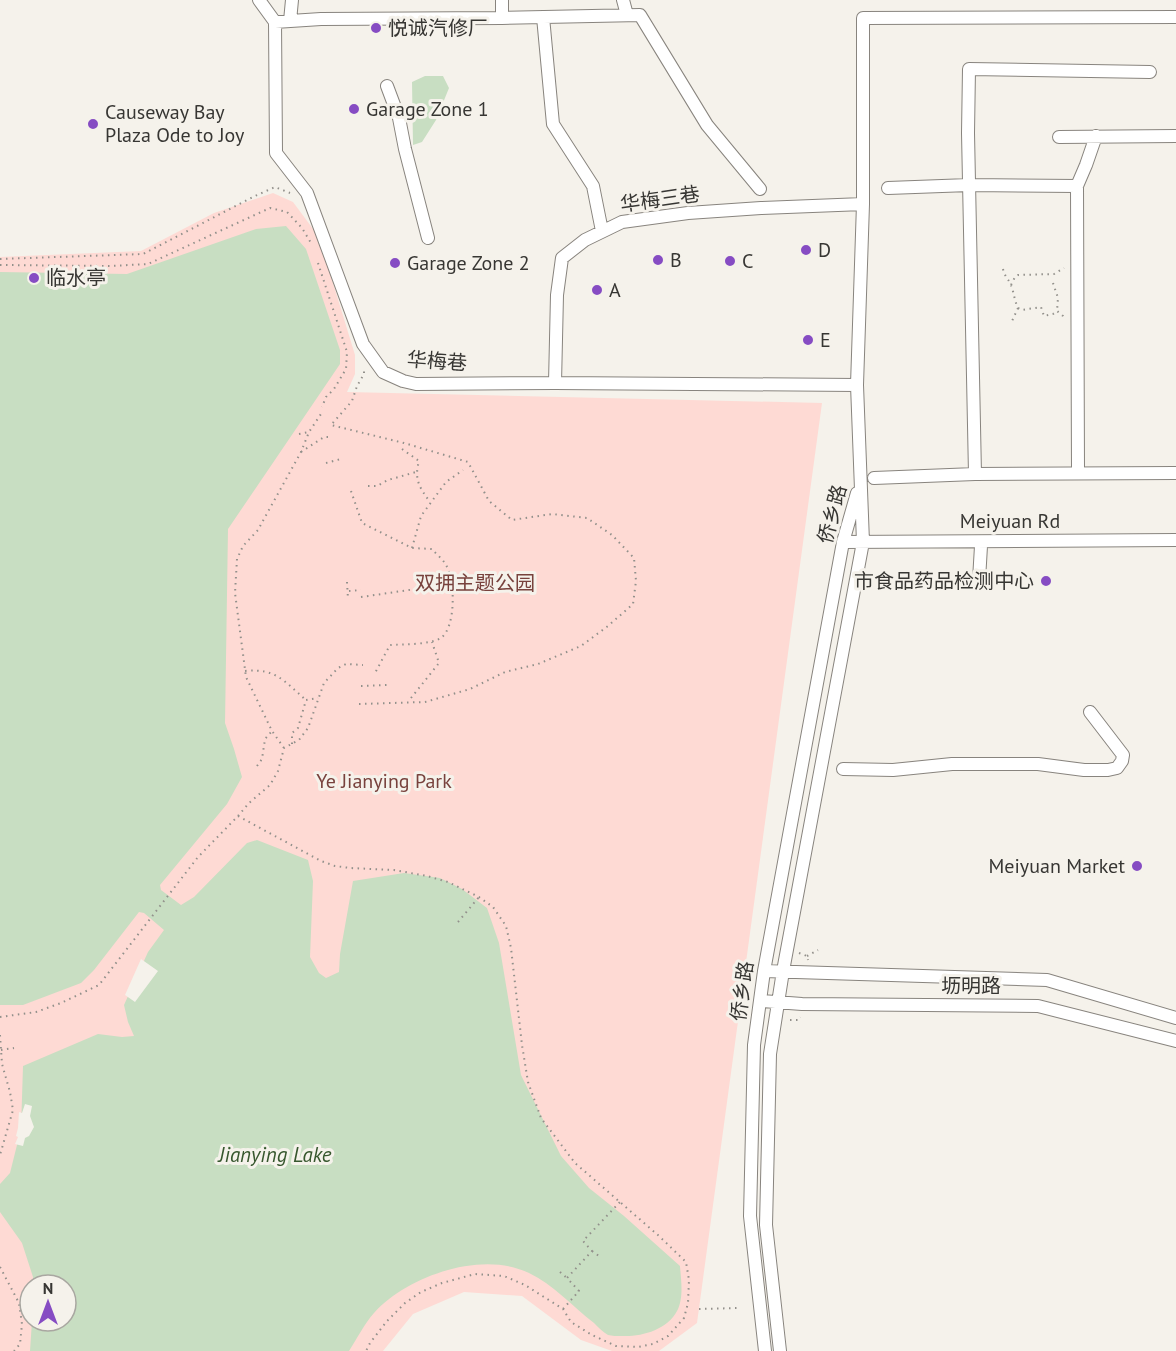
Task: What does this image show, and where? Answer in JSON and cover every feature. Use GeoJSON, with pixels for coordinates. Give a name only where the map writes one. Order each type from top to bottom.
{"type":"FeatureCollection","features":[{"type":"Feature","properties":{"kind":"street"},"geometry":{"type":"LineString","coordinates":[[259,0],[275,22],[321,19],[633,15]]}},
{"type":"Feature","properties":{"kind":"street"},"geometry":{"type":"LineString","coordinates":[[290,21],[292,0]]}},
{"type":"Feature","properties":{"kind":"street"},"geometry":{"type":"LineString","coordinates":[[502,0],[502,18]]}},
{"type":"Feature","properties":{"kind":"street"},"geometry":{"type":"LineString","coordinates":[[623,0],[707,125],[760,189]]}},
{"type":"Feature","properties":{"kind":"street"},"geometry":{"type":"LineString","coordinates":[[543,17],[552,124],[593,186],[602,231]]}},
{"type":"Feature","properties":{"kind":"street"},"geometry":{"type":"LineString","coordinates":[[860,480],[857,386],[863,204],[863,18],[1176,17]]}},
{"type":"Feature","properties":{"kind":"street","name":"华梅巷"},"geometry":{"type":"LineString","coordinates":[[275,22],[276,153],[307,193],[363,344],[383,372],[416,384],[857,386]]}},
{"type":"Feature","properties":{"kind":"street"},"geometry":{"type":"LineString","coordinates":[[975,474],[969,69],[1150,72]]}},
{"type":"Feature","properties":{"kind":"street"},"geometry":{"type":"LineString","coordinates":[[387,86],[399,118],[428,238]]}},
{"type":"Feature","properties":{"kind":"street"},"geometry":{"type":"LineString","coordinates":[[1078,467],[1077,186],[1096,136]]}},
{"type":"Feature","properties":{"kind":"street"},"geometry":{"type":"LineString","coordinates":[[1059,137],[1176,136]]}},
{"type":"Feature","properties":{"kind":"street"},"geometry":{"type":"LineString","coordinates":[[888,188],[969,185],[1077,186]]}},
{"type":"Feature","properties":{"kind":"street","name":"华梅三巷"},"geometry":{"type":"LineString","coordinates":[[555,383],[557,295],[562,258],[585,240],[622,222],[688,213],[863,204]]}},
{"type":"Feature","properties":{"kind":"street"},"geometry":{"type":"LineString","coordinates":[[874,478],[975,474],[1176,473]]}},
{"type":"Feature","properties":{"kind":"street","name":"侨乡路"},"geometry":{"type":"LineString","coordinates":[[765,1351],[750,1216],[754,1045],[764,971],[843,542],[860,480]]}},
{"type":"Feature","properties":{"kind":"street","name":"侨乡路"},"geometry":{"type":"LineString","coordinates":[[780,1351],[766,1225],[770,1054],[783,971],[862,542],[860,480]]}},
{"type":"Feature","properties":{"kind":"street","name":"Meiyuan Rd"},"geometry":{"type":"LineString","coordinates":[[843,542],[1176,540]]}},
{"type":"Feature","properties":{"kind":"street"},"geometry":{"type":"LineString","coordinates":[[979,580],[981,546]]}},
{"type":"Feature","properties":{"kind":"street"},"geometry":{"type":"LineString","coordinates":[[843,769],[893,770],[952,764],[1038,764],[1084,770],[1118,768],[1123,755],[1089,712]]}},
{"type":"Feature","properties":{"kind":"street","name":"坜明路"},"geometry":{"type":"LineString","coordinates":[[764,971],[1047,980],[1176,1018]]}},
{"type":"Feature","properties":{"kind":"street","name":"坜明路"},"geometry":{"type":"LineString","coordinates":[[761,1001],[802,1004],[1038,1006],[1176,1041]]}},
{"type":"Feature","properties":{"kind":"path"},"geometry":{"type":"LineString","coordinates":[[0,259],[143,254],[255,195],[275,187],[290,193]]}},
{"type":"Feature","properties":{"kind":"path"},"geometry":{"type":"LineString","coordinates":[[0,265],[148,264],[270,208],[287,212],[302,228],[313,246]]}},
{"type":"Feature","properties":{"kind":"path"},"geometry":{"type":"LineString","coordinates":[[316,256],[346,352],[346,369],[334,389],[326,397],[322,407]]}},
{"type":"Feature","properties":{"kind":"path"},"geometry":{"type":"LineString","coordinates":[[33,265],[34,258]]}},
{"type":"Feature","properties":{"kind":"path"},"geometry":{"type":"LineString","coordinates":[[1011,285],[1018,275],[1054,274],[1065,267]]}},
{"type":"Feature","properties":{"kind":"path"},"geometry":{"type":"LineString","coordinates":[[1003,269],[1018,308],[1012,321]]}},
{"type":"Feature","properties":{"kind":"path"},"geometry":{"type":"LineString","coordinates":[[1053,283],[1058,298],[1057,311]]}},
{"type":"Feature","properties":{"kind":"path"},"geometry":{"type":"LineString","coordinates":[[1018,308],[1022,310],[1041,307],[1044,316],[1057,311]]}},
{"type":"Feature","properties":{"kind":"path"},"geometry":{"type":"LineString","coordinates":[[1057,311],[1065,319]]}},
{"type":"Feature","properties":{"kind":"path"},"geometry":{"type":"LineString","coordinates":[[359,704],[425,702],[470,689],[505,672],[538,664],[581,646],[633,604],[636,581],[634,558],[612,535],[587,519],[552,514],[512,520],[489,501],[468,462],[331,425],[352,400],[364,374],[364,366]]}},
{"type":"Feature","properties":{"kind":"path"},"geometry":{"type":"LineString","coordinates":[[284,748],[272,731],[246,682],[234,593],[237,559],[243,546],[258,530],[301,452],[309,432],[321,414]]}},
{"type":"Feature","properties":{"kind":"path"},"geometry":{"type":"LineString","coordinates":[[299,434],[309,432]]}},
{"type":"Feature","properties":{"kind":"path"},"geometry":{"type":"LineString","coordinates":[[301,452],[327,437]]}},
{"type":"Feature","properties":{"kind":"path"},"geometry":{"type":"LineString","coordinates":[[402,449],[419,461],[416,472],[417,481],[430,502]]}},
{"type":"Feature","properties":{"kind":"path"},"geometry":{"type":"LineString","coordinates":[[326,463],[341,459]]}},
{"type":"Feature","properties":{"kind":"path"},"geometry":{"type":"LineString","coordinates":[[412,548],[421,516],[430,502],[446,482],[463,470]]}},
{"type":"Feature","properties":{"kind":"path"},"geometry":{"type":"LineString","coordinates":[[369,486],[377,486],[388,480],[416,472]]}},
{"type":"Feature","properties":{"kind":"path"},"geometry":{"type":"LineString","coordinates":[[351,491],[362,523],[412,548],[432,549],[447,566],[453,584],[450,622],[443,636],[432,642],[390,645],[375,673]]}},
{"type":"Feature","properties":{"kind":"path"},"geometry":{"type":"LineString","coordinates":[[361,597],[478,580]]}},
{"type":"Feature","properties":{"kind":"path"},"geometry":{"type":"LineString","coordinates":[[346,582],[348,599]]}},
{"type":"Feature","properties":{"kind":"path"},"geometry":{"type":"LineString","coordinates":[[348,591],[361,591]]}},
{"type":"Feature","properties":{"kind":"path"},"geometry":{"type":"LineString","coordinates":[[411,698],[439,663],[432,642]]}},
{"type":"Feature","properties":{"kind":"path"},"geometry":{"type":"LineString","coordinates":[[0,1017],[36,1012],[99,985],[198,857],[249,803],[270,785],[278,771],[284,748],[299,740],[309,728],[324,683],[338,668],[346,664],[363,665]]}},
{"type":"Feature","properties":{"kind":"path"},"geometry":{"type":"LineString","coordinates":[[245,670],[258,669],[277,674],[306,700]]}},
{"type":"Feature","properties":{"kind":"path"},"geometry":{"type":"LineString","coordinates":[[361,686],[388,685]]}},
{"type":"Feature","properties":{"kind":"path"},"geometry":{"type":"LineString","coordinates":[[306,700],[319,698]]}},
{"type":"Feature","properties":{"kind":"path"},"geometry":{"type":"LineString","coordinates":[[292,744],[292,733],[298,728],[306,700]]}},
{"type":"Feature","properties":{"kind":"path"},"geometry":{"type":"LineString","coordinates":[[257,766],[262,759],[265,739],[272,731]]}},
{"type":"Feature","properties":{"kind":"path"},"geometry":{"type":"LineString","coordinates":[[238,816],[321,861],[335,866],[393,870],[427,876],[448,882],[479,897],[493,907],[506,926],[511,948],[528,1082],[542,1118],[575,1163],[660,1236],[686,1263],[689,1280],[688,1303],[684,1318],[668,1336],[653,1344],[638,1347],[616,1346],[571,1322],[563,1309],[525,1285],[504,1276],[475,1274],[442,1283],[405,1302],[387,1320],[366,1351]]}},
{"type":"Feature","properties":{"kind":"path"},"geometry":{"type":"LineString","coordinates":[[458,922],[479,897]]}},
{"type":"Feature","properties":{"kind":"path"},"geometry":{"type":"LineString","coordinates":[[800,954],[807,956],[818,950]]}},
{"type":"Feature","properties":{"kind":"path"},"geometry":{"type":"LineString","coordinates":[[807,956],[809,963]]}},
{"type":"Feature","properties":{"kind":"path"},"geometry":{"type":"LineString","coordinates":[[790,1020],[801,1022],[801,1015]]}},
{"type":"Feature","properties":{"kind":"path"},"geometry":{"type":"LineString","coordinates":[[0,1035],[2,1064],[13,1110],[0,1155]]}},
{"type":"Feature","properties":{"kind":"path"},"geometry":{"type":"LineString","coordinates":[[1,1050],[14,1048]]}},
{"type":"Feature","properties":{"kind":"path"},"geometry":{"type":"LineString","coordinates":[[599,1256],[583,1241],[620,1202]]}},
{"type":"Feature","properties":{"kind":"path"},"geometry":{"type":"LineString","coordinates":[[567,1278],[592,1251]]}},
{"type":"Feature","properties":{"kind":"path"},"geometry":{"type":"LineString","coordinates":[[1,1268],[19,1303],[22,1324],[20,1344],[14,1351]]}},
{"type":"Feature","properties":{"kind":"path"},"geometry":{"type":"LineString","coordinates":[[561,1272],[579,1291],[563,1309]]}},
{"type":"Feature","properties":{"kind":"path"},"geometry":{"type":"LineString","coordinates":[[699,1309],[738,1308]]}},
{"type":"Feature","properties":{"kind":"green space","name":"Ye Jianying Park"},"geometry":{"type":"Polygon","coordinates":[[[273,193],[293,202],[319,237],[355,355],[355,374],[347,392],[822,403],[697,1323],[659,1351],[612,1351],[581,1340],[522,1296],[464,1292],[413,1314],[383,1351],[0,1351],[0,257],[141,251],[214,213],[273,193]]]}},
{"type":"Feature","properties":{"kind":"water"},"geometry":{"type":"Polygon","coordinates":[[[425,76],[443,76],[449,88],[436,120],[422,142],[413,145],[412,82],[425,76]]]}},
{"type":"Feature","properties":{"kind":"water","name":"Jianying Lake"},"geometry":{"type":"Polygon","coordinates":[[[286,226],[306,249],[340,350],[340,364],[228,529],[225,723],[242,777],[227,804],[160,885],[161,890],[181,905],[194,897],[247,843],[257,840],[308,860],[313,881],[310,957],[319,973],[326,978],[339,972],[353,881],[404,873],[440,878],[462,889],[487,908],[499,943],[521,1075],[561,1156],[589,1188],[680,1266],[682,1289],[677,1311],[667,1323],[645,1334],[608,1335],[555,1289],[538,1278],[510,1267],[490,1264],[446,1270],[406,1288],[374,1313],[349,1351],[30,1351],[31,1333],[78,1333],[78,1273],[32,1273],[22,1243],[0,1212],[0,1184],[10,1173],[21,1129],[23,1066],[98,1034],[134,1036],[124,1005],[148,952],[164,930],[144,913],[139,912],[94,970],[81,983],[23,1005],[0,1005],[0,272],[127,274],[256,229],[286,226]]]}},
{"type":"Feature","properties":{"kind":"pier"},"geometry":{"type":"Polygon","coordinates":[[[141,959],[158,971],[135,1002],[125,995],[141,959]]]}},
{"type":"Feature","properties":{"kind":"pier"},"geometry":{"type":"Polygon","coordinates":[[[25,1104],[32,1106],[30,1116],[34,1127],[29,1136],[25,1138],[23,1146],[15,1144],[18,1137],[16,1136],[19,1112],[22,1113],[25,1104]]]}},
{"type":"Feature","properties":{"kind":"place","name":"悦诚汽修厂"},"geometry":{"type":"Point","coordinates":[376,28]}},
{"type":"Feature","properties":{"kind":"place","name":"Garage Zone 1"},"geometry":{"type":"Point","coordinates":[354,109]}},
{"type":"Feature","properties":{"kind":"place","name":"Causeway Bay Plaza Ode to Joy"},"geometry":{"type":"Point","coordinates":[93,124]}},
{"type":"Feature","properties":{"kind":"place","name":"D"},"geometry":{"type":"Point","coordinates":[806,250]}},
{"type":"Feature","properties":{"kind":"place","name":"B"},"geometry":{"type":"Point","coordinates":[658,260]}},
{"type":"Feature","properties":{"kind":"place","name":"C"},"geometry":{"type":"Point","coordinates":[730,261]}},
{"type":"Feature","properties":{"kind":"place","name":"Garage Zone 2"},"geometry":{"type":"Point","coordinates":[395,263]}},
{"type":"Feature","properties":{"kind":"place","name":"临水亭"},"geometry":{"type":"Point","coordinates":[34,278]}},
{"type":"Feature","properties":{"kind":"place","name":"A"},"geometry":{"type":"Point","coordinates":[597,290]}},
{"type":"Feature","properties":{"kind":"place","name":"E"},"geometry":{"type":"Point","coordinates":[808,340]}},
{"type":"Feature","properties":{"kind":"place","name":"市食品药品检测中心"},"geometry":{"type":"Point","coordinates":[1046,581]}},
{"type":"Feature","properties":{"kind":"place","name":"Meiyuan Market"},"geometry":{"type":"Point","coordinates":[1137,866]}},
{"type":"Feature","properties":{"kind":"park label","name":"双拥主题公园"},"geometry":{"type":"Point","coordinates":[475,583]}}]}
